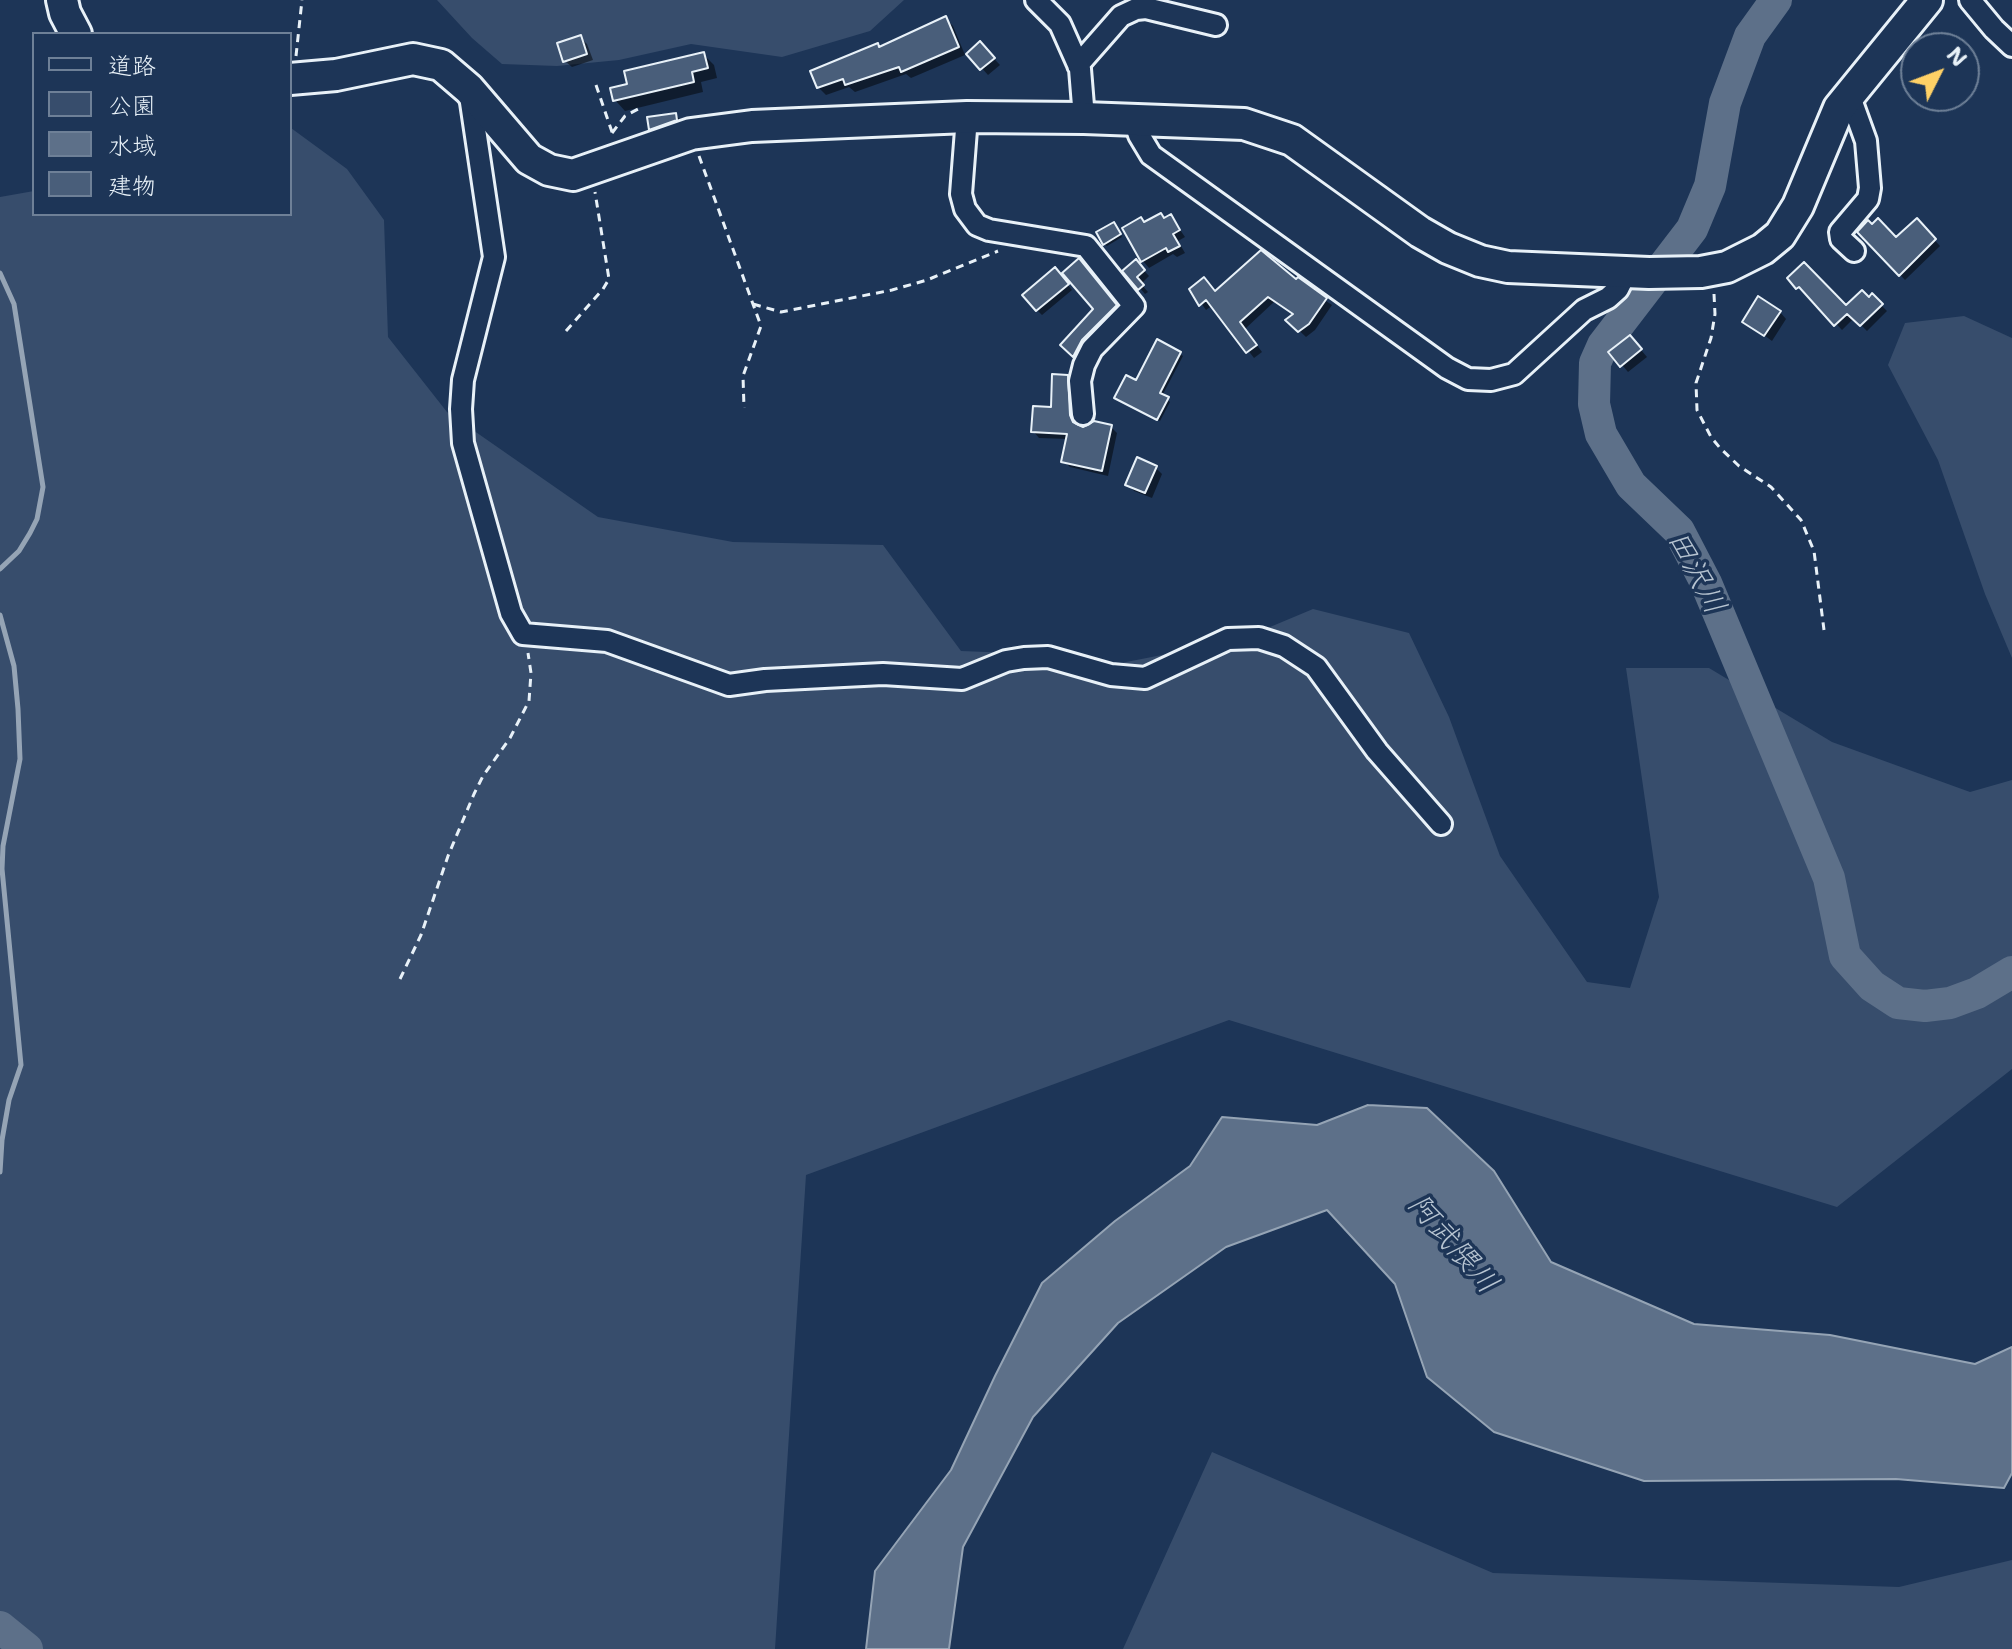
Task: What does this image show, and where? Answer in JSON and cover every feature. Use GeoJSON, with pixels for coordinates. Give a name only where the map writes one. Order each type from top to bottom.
{"type":"FeatureCollection","features":[{"type":"Feature","properties":{"kind":"street"},"geometry":{"type":"LineString","coordinates":[[62,0],[75,32]]}},
{"type":"Feature","properties":{"kind":"street"},"geometry":{"type":"LineString","coordinates":[[1036,0],[1060,24],[1078,65],[1084,118]]}},
{"type":"Feature","properties":{"kind":"street"},"geometry":{"type":"LineString","coordinates":[[292,79],[336,75],[413,59],[441,65],[469,89],[517,147],[537,165],[573,175],[608,153],[691,134],[752,126],[967,117],[1222,121],[1279,134],[1420,232],[1480,261],[1508,267],[1706,271],[1727,267],[1747,258],[1780,235],[1792,217],[1839,108],[1927,0]]}},
{"type":"Feature","properties":{"kind":"street"},"geometry":{"type":"LineString","coordinates":[[1970,0],[2012,46]]}},
{"type":"Feature","properties":{"kind":"street"},"geometry":{"type":"LineString","coordinates":[[1078,65],[1121,16],[1136,9],[1146,8],[1216,25]]}},
{"type":"Feature","properties":{"kind":"street"},"geometry":{"type":"LineString","coordinates":[[469,89],[494,257],[463,380],[463,443],[511,613],[523,634],[607,641],[729,685],[765,680],[883,674],[962,679],[1006,661],[1048,657],[1111,675],[1145,678],[1228,639],[1259,638],[1284,646],[1316,667],[1377,751],[1441,824]]}},
{"type":"Feature","properties":{"kind":"street"},"geometry":{"type":"LineString","coordinates":[[1849,94],[1866,141],[1870,188],[1868,199],[1840,232],[1841,239],[1854,251]]}},
{"type":"Feature","properties":{"kind":"street"},"geometry":{"type":"LineString","coordinates":[[967,117],[961,194],[965,209],[977,225],[989,230],[1086,246],[1134,306],[1092,349],[1084,365],[1080,381],[1083,414]]}},
{"type":"Feature","properties":{"kind":"street"},"geometry":{"type":"LineString","coordinates":[[1134,120],[1151,155],[1447,368],[1468,379],[1491,380],[1514,374],[1584,310],[1608,298],[1638,272]]}},
{"type":"Feature","properties":{"kind":"path"},"geometry":{"type":"LineString","coordinates":[[292,79],[302,0]]}},
{"type":"Feature","properties":{"kind":"path"},"geometry":{"type":"LineString","coordinates":[[566,331],[609,279],[608,153],[596,85]]}},
{"type":"Feature","properties":{"kind":"path"},"geometry":{"type":"LineString","coordinates":[[608,153],[625,116],[640,108]]}},
{"type":"Feature","properties":{"kind":"path"},"geometry":{"type":"LineString","coordinates":[[691,134],[761,326],[743,376],[744,408]]}},
{"type":"Feature","properties":{"kind":"path"},"geometry":{"type":"LineString","coordinates":[[753,304],[781,312],[892,290],[984,259],[1007,246],[1018,235]]}},
{"type":"Feature","properties":{"kind":"path"},"geometry":{"type":"LineString","coordinates":[[1706,271],[1715,314],[1708,350],[1696,383],[1697,410],[1720,448],[1739,466],[1771,487],[1801,520],[1814,551],[1824,630]]}},
{"type":"Feature","properties":{"kind":"path"},"geometry":{"type":"LineString","coordinates":[[400,979],[421,935],[448,856],[474,794],[510,738],[529,701],[531,673],[523,634]]}},
{"type":"Feature","properties":{"kind":"green space"},"geometry":{"type":"Polygon","coordinates":[[[437,0],[904,0],[870,31],[782,57],[691,44],[619,60],[557,66],[502,64],[472,38],[437,0]]]}},
{"type":"Feature","properties":{"kind":"green space"},"geometry":{"type":"Polygon","coordinates":[[[292,129],[347,169],[384,220],[388,337],[447,412],[598,517],[733,542],[883,545],[961,651],[1039,654],[1121,663],[1239,640],[1313,609],[1409,633],[1449,717],[1500,856],[1587,982],[1630,988],[1659,897],[1626,668],[1709,668],[1832,742],[1970,792],[2012,780],[2012,1069],[1837,1207],[1229,1020],[806,1175],[775,1649],[0,1649],[0,197],[32,191],[32,216],[292,216],[292,129]]]}},
{"type":"Feature","properties":{"kind":"green space"},"geometry":{"type":"Polygon","coordinates":[[[1964,316],[2012,338],[2012,658],[1985,594],[1938,460],[1888,365],[1905,323],[1964,316]]]}},
{"type":"Feature","properties":{"kind":"green space"},"geometry":{"type":"Polygon","coordinates":[[[1212,1452],[1493,1573],[1899,1587],[2012,1560],[2012,1649],[1123,1649],[1212,1452]]]}},
{"type":"Feature","properties":{"kind":"water","name":"阿武隈川"},"geometry":{"type":"Polygon","coordinates":[[[1368,1105],[1427,1108],[1494,1171],[1551,1262],[1694,1324],[1830,1335],[1975,1364],[2012,1347],[2012,1473],[2004,1488],[1896,1479],[1644,1481],[1494,1432],[1427,1377],[1395,1284],[1327,1210],[1226,1247],[1118,1323],[1033,1417],[963,1547],[949,1649],[866,1649],[875,1571],[951,1470],[1042,1283],[1115,1221],[1190,1166],[1222,1117],[1317,1125],[1368,1105]]]}},
{"type":"Feature","properties":{"kind":"building"},"geometry":{"type":"Polygon","coordinates":[[[946,16],[959,47],[901,72],[899,67],[845,85],[843,79],[817,88],[810,71],[878,43],[879,47],[946,16]]]}},
{"type":"Feature","properties":{"kind":"building"},"geometry":{"type":"Polygon","coordinates":[[[581,35],[587,54],[563,62],[557,43],[581,35]]]}},
{"type":"Feature","properties":{"kind":"building"},"geometry":{"type":"Polygon","coordinates":[[[980,41],[995,58],[980,70],[966,54],[980,41]]]}},
{"type":"Feature","properties":{"kind":"building"},"geometry":{"type":"Polygon","coordinates":[[[704,52],[708,68],[692,72],[694,82],[613,101],[610,88],[627,84],[624,71],[704,52]]]}},
{"type":"Feature","properties":{"kind":"building"},"geometry":{"type":"Polygon","coordinates":[[[676,113],[677,120],[649,130],[647,117],[676,113]]]}},
{"type":"Feature","properties":{"kind":"building"},"geometry":{"type":"Polygon","coordinates":[[[1161,213],[1164,218],[1171,214],[1180,230],[1173,234],[1180,246],[1168,252],[1166,248],[1141,262],[1122,228],[1141,217],[1144,222],[1161,213]]]}},
{"type":"Feature","properties":{"kind":"building"},"geometry":{"type":"Polygon","coordinates":[[[1878,218],[1896,237],[1917,218],[1936,239],[1899,276],[1857,232],[1868,220],[1872,224],[1878,218]]]}},
{"type":"Feature","properties":{"kind":"building"},"geometry":{"type":"Polygon","coordinates":[[[1114,222],[1121,234],[1103,245],[1096,232],[1114,222]]]}},
{"type":"Feature","properties":{"kind":"building"},"geometry":{"type":"Polygon","coordinates":[[[1261,250],[1296,279],[1298,277],[1327,298],[1309,324],[1298,332],[1285,320],[1293,314],[1268,297],[1240,322],[1257,345],[1246,353],[1206,300],[1199,306],[1189,289],[1204,277],[1215,291],[1261,250]]]}},
{"type":"Feature","properties":{"kind":"building"},"geometry":{"type":"Polygon","coordinates":[[[1079,258],[1117,305],[1082,340],[1073,357],[1060,345],[1093,309],[1062,273],[1079,258]]]}},
{"type":"Feature","properties":{"kind":"building"},"geometry":{"type":"Polygon","coordinates":[[[1136,259],[1145,270],[1137,277],[1144,285],[1138,290],[1122,271],[1136,259]]]}},
{"type":"Feature","properties":{"kind":"building"},"geometry":{"type":"Polygon","coordinates":[[[1804,262],[1846,305],[1862,290],[1869,297],[1872,293],[1883,304],[1860,326],[1847,314],[1834,326],[1787,278],[1804,262]]]}},
{"type":"Feature","properties":{"kind":"building"},"geometry":{"type":"Polygon","coordinates":[[[1055,267],[1069,284],[1036,311],[1022,295],[1055,267]]]}},
{"type":"Feature","properties":{"kind":"building"},"geometry":{"type":"Polygon","coordinates":[[[1758,296],[1781,311],[1764,336],[1742,322],[1758,296]]]}},
{"type":"Feature","properties":{"kind":"building"},"geometry":{"type":"Polygon","coordinates":[[[1630,335],[1642,349],[1620,367],[1608,352],[1630,335]]]}},
{"type":"Feature","properties":{"kind":"building"},"geometry":{"type":"Polygon","coordinates":[[[1157,339],[1181,352],[1160,393],[1169,397],[1157,420],[1114,398],[1126,375],[1136,380],[1157,339]]]}},
{"type":"Feature","properties":{"kind":"building"},"geometry":{"type":"Polygon","coordinates":[[[1052,374],[1068,375],[1073,422],[1083,427],[1094,421],[1112,425],[1102,471],[1061,462],[1067,434],[1031,432],[1033,406],[1051,407],[1052,374]]]}},
{"type":"Feature","properties":{"kind":"building"},"geometry":{"type":"Polygon","coordinates":[[[1137,457],[1157,466],[1145,493],[1125,485],[1137,457]]]}},
{"type":"Feature","properties":{"kind":"waterway","name":"田沢川"},"geometry":{"type":"LineString","coordinates":[[1776,0],[1750,36],[1725,103],[1710,186],[1692,229],[1603,345],[1595,363],[1594,404],[1601,434],[1631,485],[1679,531],[1706,583],[1829,878],[1845,956],[1872,986],[1898,1003],[1925,1006],[1950,1003],[1977,993],[2012,972]]}},
{"type":"Feature","properties":{"kind":"waterway"},"geometry":{"type":"LineString","coordinates":[[0,273],[14,304],[43,487],[37,519],[30,533],[19,551],[0,569]]}},
{"type":"Feature","properties":{"kind":"waterway"},"geometry":{"type":"LineString","coordinates":[[0,615],[14,666],[18,709],[20,759],[3,846],[2,869],[21,1065],[9,1100],[0,1172]]}},
{"type":"Feature","properties":{"kind":"waterway"},"geometry":{"type":"LineString","coordinates":[[0,1627],[27,1649]]}}]}
